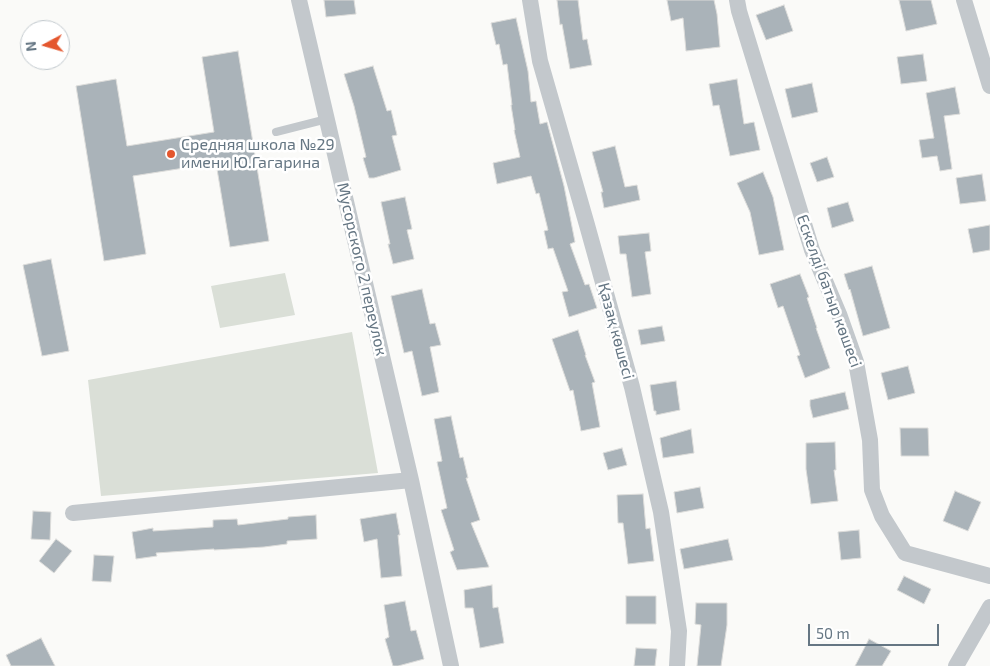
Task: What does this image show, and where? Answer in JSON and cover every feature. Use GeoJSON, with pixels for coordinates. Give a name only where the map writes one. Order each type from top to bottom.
{"type":"FeatureCollection","features":[{"type":"Feature","properties":{"kind":"street","name":"Мусорского 2 переулок"},"geometry":{"type":"LineString","coordinates":[[299,0],[411,480],[451,666]]}},
{"type":"Feature","properties":{"kind":"street","name":"Қазақ көшесі"},"geometry":{"type":"LineString","coordinates":[[530,0],[540,60],[632,387],[661,512],[679,631],[678,666]]}},
{"type":"Feature","properties":{"kind":"street","name":"Ескелді батыр көшесі"},"geometry":{"type":"LineString","coordinates":[[737,0],[812,250],[839,314],[856,362],[870,440],[872,490],[882,516],[905,553],[990,576]]}},
{"type":"Feature","properties":{"kind":"street"},"geometry":{"type":"LineString","coordinates":[[964,0],[990,86]]}},
{"type":"Feature","properties":{"kind":"street"},"geometry":{"type":"LineString","coordinates":[[73,513],[411,480]]}},
{"type":"Feature","properties":{"kind":"street"},"geometry":{"type":"LineString","coordinates":[[956,666],[990,607]]}},
{"type":"Feature","properties":{"kind":"lane"},"geometry":{"type":"LineString","coordinates":[[276,132],[327,119]]}},
{"type":"Feature","properties":{"kind":"shaded area"},"geometry":{"type":"Polygon","coordinates":[[[285,273],[295,315],[220,328],[211,286],[285,273]]]}},
{"type":"Feature","properties":{"kind":"shaded area"},"geometry":{"type":"Polygon","coordinates":[[[352,332],[378,473],[101,496],[88,380],[352,332]]]}},
{"type":"Feature","properties":{"kind":"building"},"geometry":{"type":"Polygon","coordinates":[[[324,0],[354,0],[356,14],[326,17],[324,0]]]}},
{"type":"Feature","properties":{"kind":"building"},"geometry":{"type":"Polygon","coordinates":[[[557,0],[578,0],[583,40],[587,39],[592,65],[570,69],[562,24],[560,25],[557,0]]]}},
{"type":"Feature","properties":{"kind":"building"},"geometry":{"type":"Polygon","coordinates":[[[667,0],[714,0],[720,47],[686,51],[683,18],[671,21],[667,0]]]}},
{"type":"Feature","properties":{"kind":"building"},"geometry":{"type":"Polygon","coordinates":[[[899,0],[931,0],[937,24],[906,31],[899,0]]]}},
{"type":"Feature","properties":{"kind":"building"},"geometry":{"type":"Polygon","coordinates":[[[784,5],[793,31],[766,40],[756,15],[784,5]]]}},
{"type":"Feature","properties":{"kind":"building"},"geometry":{"type":"Polygon","coordinates":[[[516,18],[528,71],[531,102],[536,101],[540,124],[547,122],[564,186],[575,242],[570,244],[585,285],[589,284],[597,308],[569,317],[562,292],[568,291],[553,248],[548,249],[544,231],[548,230],[539,193],[536,194],[531,176],[497,184],[493,163],[520,157],[514,130],[507,64],[503,65],[499,44],[496,45],[491,23],[516,18]]]}},
{"type":"Feature","properties":{"kind":"building","name":"Средняя школа №29 имени Ю.Гагарина"},"geometry":{"type":"Polygon","coordinates":[[[238,51],[269,241],[230,247],[216,163],[133,176],[146,254],[104,261],[76,86],[116,79],[127,146],[214,132],[202,57],[238,51]]]}},
{"type":"Feature","properties":{"kind":"building"},"geometry":{"type":"Polygon","coordinates":[[[923,54],[927,81],[901,84],[897,57],[923,54]]]}},
{"type":"Feature","properties":{"kind":"building"},"geometry":{"type":"Polygon","coordinates":[[[373,66],[387,111],[391,110],[397,135],[392,136],[401,170],[369,178],[363,158],[366,157],[354,106],[344,74],[373,66]]]}},
{"type":"Feature","properties":{"kind":"building"},"geometry":{"type":"Polygon","coordinates":[[[737,79],[744,124],[754,122],[760,150],[730,156],[719,105],[713,106],[709,84],[737,79]]]}},
{"type":"Feature","properties":{"kind":"building"},"geometry":{"type":"Polygon","coordinates":[[[812,83],[818,112],[792,118],[785,89],[812,83]]]}},
{"type":"Feature","properties":{"kind":"building"},"geometry":{"type":"Polygon","coordinates":[[[955,87],[960,114],[944,116],[952,169],[940,171],[937,156],[922,158],[919,140],[934,138],[926,93],[955,87]]]}},
{"type":"Feature","properties":{"kind":"building"},"geometry":{"type":"Polygon","coordinates":[[[615,146],[625,187],[637,185],[640,200],[604,208],[601,192],[603,192],[592,152],[615,146]]]}},
{"type":"Feature","properties":{"kind":"building"},"geometry":{"type":"Polygon","coordinates":[[[827,157],[834,177],[817,182],[810,163],[827,157]]]}},
{"type":"Feature","properties":{"kind":"building"},"geometry":{"type":"Polygon","coordinates":[[[763,172],[773,197],[784,250],[759,255],[750,212],[737,183],[763,172]]]}},
{"type":"Feature","properties":{"kind":"building"},"geometry":{"type":"Polygon","coordinates":[[[982,174],[986,201],[960,204],[956,178],[982,174]]]}},
{"type":"Feature","properties":{"kind":"building"},"geometry":{"type":"Polygon","coordinates":[[[405,197],[412,229],[407,230],[414,259],[393,264],[381,202],[405,197]]]}},
{"type":"Feature","properties":{"kind":"building"},"geometry":{"type":"Polygon","coordinates":[[[848,202],[854,221],[832,228],[827,208],[848,202]]]}},
{"type":"Feature","properties":{"kind":"building"},"geometry":{"type":"Polygon","coordinates":[[[990,225],[990,250],[973,253],[968,229],[990,225]]]}},
{"type":"Feature","properties":{"kind":"building"},"geometry":{"type":"Polygon","coordinates":[[[649,233],[651,251],[645,252],[651,294],[632,297],[626,254],[620,254],[618,236],[649,233]]]}},
{"type":"Feature","properties":{"kind":"building"},"geometry":{"type":"Polygon","coordinates":[[[51,259],[69,351],[42,356],[23,265],[51,259]]]}},
{"type":"Feature","properties":{"kind":"building"},"geometry":{"type":"Polygon","coordinates":[[[872,266],[890,328],[863,336],[844,274],[872,266]]]}},
{"type":"Feature","properties":{"kind":"building"},"geometry":{"type":"Polygon","coordinates":[[[800,274],[809,297],[807,298],[830,368],[805,378],[797,356],[800,355],[783,306],[778,308],[770,284],[800,274]]]}},
{"type":"Feature","properties":{"kind":"building"},"geometry":{"type":"Polygon","coordinates":[[[422,289],[430,324],[435,323],[441,345],[430,347],[439,392],[422,396],[412,351],[404,353],[391,296],[422,289]]]}},
{"type":"Feature","properties":{"kind":"building"},"geometry":{"type":"Polygon","coordinates":[[[662,326],[665,341],[641,345],[638,330],[662,326]]]}},
{"type":"Feature","properties":{"kind":"building"},"geometry":{"type":"Polygon","coordinates":[[[578,330],[595,382],[592,383],[600,427],[581,431],[573,390],[570,391],[552,339],[578,330]]]}},
{"type":"Feature","properties":{"kind":"building"},"geometry":{"type":"Polygon","coordinates":[[[908,366],[915,393],[888,400],[881,373],[908,366]]]}},
{"type":"Feature","properties":{"kind":"building"},"geometry":{"type":"Polygon","coordinates":[[[676,381],[680,410],[656,415],[650,385],[676,381]]]}},
{"type":"Feature","properties":{"kind":"building"},"geometry":{"type":"Polygon","coordinates":[[[845,392],[849,409],[813,418],[810,400],[845,392]]]}},
{"type":"Feature","properties":{"kind":"building"},"geometry":{"type":"Polygon","coordinates":[[[451,416],[460,458],[463,457],[468,478],[466,478],[480,520],[471,523],[489,567],[457,570],[450,552],[454,550],[441,510],[447,508],[437,462],[442,461],[434,419],[451,416]]]}},
{"type":"Feature","properties":{"kind":"building"},"geometry":{"type":"Polygon","coordinates":[[[900,428],[928,428],[929,456],[901,456],[900,428]]]}},
{"type":"Feature","properties":{"kind":"building"},"geometry":{"type":"Polygon","coordinates":[[[691,429],[694,453],[663,458],[660,438],[691,429]]]}},
{"type":"Feature","properties":{"kind":"building"},"geometry":{"type":"Polygon","coordinates":[[[835,442],[836,470],[834,470],[838,501],[811,504],[806,469],[806,443],[835,442]]]}},
{"type":"Feature","properties":{"kind":"building"},"geometry":{"type":"Polygon","coordinates":[[[622,448],[627,465],[608,470],[603,453],[622,448]]]}},
{"type":"Feature","properties":{"kind":"building"},"geometry":{"type":"Polygon","coordinates":[[[700,487],[704,508],[677,513],[674,492],[700,487]]]}},
{"type":"Feature","properties":{"kind":"building"},"geometry":{"type":"Polygon","coordinates":[[[955,491],[981,502],[968,531],[943,521],[955,491]]]}},
{"type":"Feature","properties":{"kind":"building"},"geometry":{"type":"Polygon","coordinates":[[[643,494],[646,529],[650,528],[654,561],[628,564],[623,523],[618,523],[617,495],[643,494]]]}},
{"type":"Feature","properties":{"kind":"building"},"geometry":{"type":"Polygon","coordinates":[[[33,511],[51,512],[50,540],[31,539],[33,511]]]}},
{"type":"Feature","properties":{"kind":"building"},"geometry":{"type":"Polygon","coordinates":[[[396,513],[400,535],[398,535],[402,576],[381,578],[377,539],[364,542],[360,519],[396,513]]]}},
{"type":"Feature","properties":{"kind":"building"},"geometry":{"type":"Polygon","coordinates":[[[316,515],[317,539],[287,541],[287,544],[264,547],[156,553],[157,556],[136,559],[132,532],[153,528],[153,531],[213,527],[213,520],[237,519],[238,525],[288,519],[288,517],[316,515]]]}},
{"type":"Feature","properties":{"kind":"building"},"geometry":{"type":"Polygon","coordinates":[[[859,530],[861,558],[841,560],[838,532],[859,530]]]}},
{"type":"Feature","properties":{"kind":"building"},"geometry":{"type":"Polygon","coordinates":[[[56,539],[72,551],[54,573],[39,561],[56,539]]]}},
{"type":"Feature","properties":{"kind":"building"},"geometry":{"type":"Polygon","coordinates":[[[728,539],[733,560],[684,569],[680,549],[728,539]]]}},
{"type":"Feature","properties":{"kind":"building"},"geometry":{"type":"Polygon","coordinates":[[[94,555],[114,556],[111,582],[92,581],[94,555]]]}},
{"type":"Feature","properties":{"kind":"building"},"geometry":{"type":"Polygon","coordinates":[[[904,576],[931,589],[924,604],[897,590],[904,576]]]}},
{"type":"Feature","properties":{"kind":"building"},"geometry":{"type":"Polygon","coordinates":[[[492,585],[493,608],[498,607],[504,643],[480,648],[473,608],[465,608],[464,590],[492,585]]]}},
{"type":"Feature","properties":{"kind":"building"},"geometry":{"type":"Polygon","coordinates":[[[626,596],[656,596],[656,624],[626,624],[626,596]]]}},
{"type":"Feature","properties":{"kind":"building"},"geometry":{"type":"Polygon","coordinates":[[[405,601],[411,631],[416,630],[424,659],[393,666],[385,639],[389,637],[384,605],[405,601]]]}},
{"type":"Feature","properties":{"kind":"building"},"geometry":{"type":"Polygon","coordinates":[[[696,603],[727,603],[727,625],[721,666],[697,666],[701,625],[695,624],[696,603]]]}},
{"type":"Feature","properties":{"kind":"building"},"geometry":{"type":"Polygon","coordinates":[[[41,638],[55,666],[11,666],[6,655],[41,638]]]}},
{"type":"Feature","properties":{"kind":"building"},"geometry":{"type":"Polygon","coordinates":[[[869,639],[891,651],[882,666],[855,666],[869,639]]]}},
{"type":"Feature","properties":{"kind":"building"},"geometry":{"type":"Polygon","coordinates":[[[636,648],[657,649],[655,666],[634,666],[636,648]]]}},
{"type":"Feature","properties":{"kind":"place","name":"Средняя школа №29 имени Ю.Гагарина"},"geometry":{"type":"Point","coordinates":[171,154]}}]}
